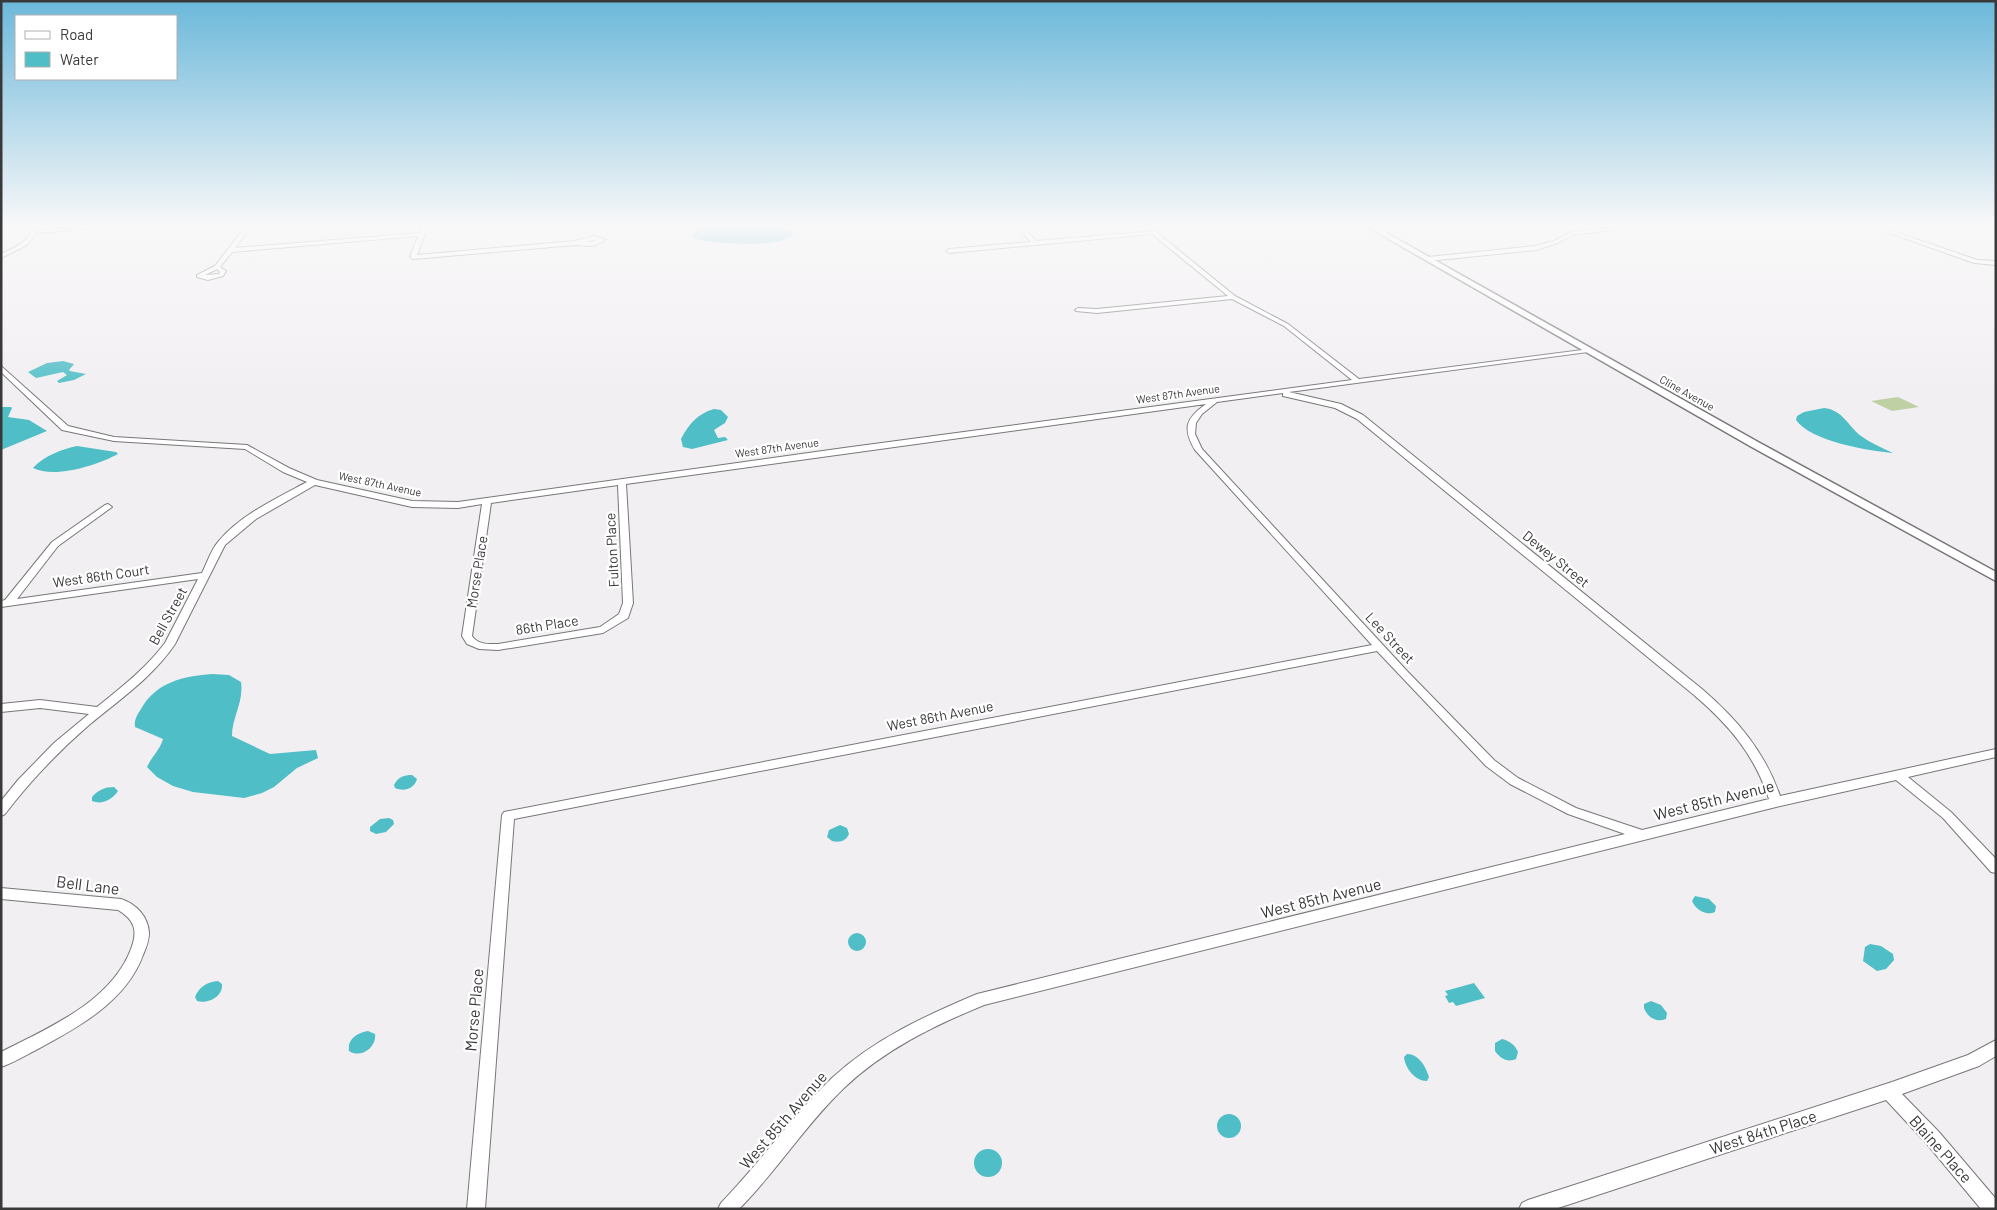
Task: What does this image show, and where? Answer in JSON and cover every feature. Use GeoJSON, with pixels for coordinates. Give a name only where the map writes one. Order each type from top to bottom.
{"type":"FeatureCollection","features":[{"type":"Feature","properties":{"kind":"street"},"geometry":{"type":"LineString","coordinates":[[1215,282],[1233,297],[1286,325],[1358,381]]}},
{"type":"Feature","properties":{"kind":"street","name":"Cline Avenue"},"geometry":{"type":"LineString","coordinates":[[1469,282],[1995,576]]}},
{"type":"Feature","properties":{"kind":"street"},"geometry":{"type":"LineString","coordinates":[[1078,310],[1097,311],[1233,297]]}},
{"type":"Feature","properties":{"kind":"street","name":"West 87th Avenue"},"geometry":{"type":"LineString","coordinates":[[1,368],[65,428],[114,439],[247,447],[286,470],[314,482],[412,504],[458,505],[1588,350]]}},
{"type":"Feature","properties":{"kind":"street","name":"Dewey Street"},"geometry":{"type":"LineString","coordinates":[[1272,392],[1304,397],[1338,406],[1360,418],[1690,685],[1722,712],[1742,734],[1763,766],[1776,802]]}},
{"type":"Feature","properties":{"kind":"street","name":"Lee Street"},"geometry":{"type":"LineString","coordinates":[[1216,400],[1202,409],[1190,423],[1189,432],[1199,450],[1379,647],[1490,763],[1514,781],[1572,811],[1644,836]]}},
{"type":"Feature","properties":{"kind":"street","name":"Bell Street"},"geometry":{"type":"LineString","coordinates":[[1,811],[17,787],[37,766],[100,711],[137,682],[160,658],[170,644],[221,544],[234,530],[254,515],[314,482]]}},
{"type":"Feature","properties":{"kind":"street","name":"Fulton Place"},"geometry":{"type":"LineString","coordinates":[[622,482],[628,602],[624,616]]}},
{"type":"Feature","properties":{"kind":"street","name":"Morse Place"},"geometry":{"type":"LineString","coordinates":[[471,642],[467,636],[487,501]]}},
{"type":"Feature","properties":{"kind":"street"},"geometry":{"type":"LineString","coordinates":[[5,603],[55,544],[108,507]]}},
{"type":"Feature","properties":{"kind":"street","name":"West 86th Court"},"geometry":{"type":"LineString","coordinates":[[5,603],[206,575]]}},
{"type":"Feature","properties":{"kind":"street","name":"86th Place"},"geometry":{"type":"LineString","coordinates":[[471,642],[483,647],[498,647],[603,630],[624,616]]}},
{"type":"Feature","properties":{"kind":"street","name":"West 86th Avenue"},"geometry":{"type":"LineString","coordinates":[[508,815],[1379,647]]}},
{"type":"Feature","properties":{"kind":"street"},"geometry":{"type":"LineString","coordinates":[[1,708],[40,704],[100,711]]}},
{"type":"Feature","properties":{"kind":"street","name":"West 85th Avenue"},"geometry":{"type":"LineString","coordinates":[[727,1209],[750,1185],[807,1115],[838,1082],[871,1056],[927,1022],[982,1000],[1776,802],[1996,753]]}},
{"type":"Feature","properties":{"kind":"street"},"geometry":{"type":"LineString","coordinates":[[1898,774],[1948,815],[1996,868]]}},
{"type":"Feature","properties":{"kind":"street","name":"Morse Place"},"geometry":{"type":"LineString","coordinates":[[476,1209],[508,815]]}},
{"type":"Feature","properties":{"kind":"street","name":"Bell Lane"},"geometry":{"type":"LineString","coordinates":[[1,892],[121,904],[140,920],[143,934],[139,950],[128,972],[111,992],[77,1019],[1,1060]]}},
{"type":"Feature","properties":{"kind":"street","name":"West 84th Place"},"geometry":{"type":"LineString","coordinates":[[1528,1209],[1888,1091],[1974,1061],[1996,1047]]}},
{"type":"Feature","properties":{"kind":"street","name":"Blaine Place"},"geometry":{"type":"LineString","coordinates":[[1888,1091],[1933,1138],[1993,1209]]}},
{"type":"Feature","properties":{"kind":"green space"},"geometry":{"type":"Polygon","coordinates":[[[1898,397],[1919,407],[1892,411],[1871,401],[1898,397]]]}},
{"type":"Feature","properties":{"kind":"water"},"geometry":{"type":"Polygon","coordinates":[[[63,361],[74,364],[70,371],[86,374],[74,380],[59,383],[57,381],[67,375],[63,372],[36,378],[28,372],[47,363],[63,361]]]}},
{"type":"Feature","properties":{"kind":"water"},"geometry":{"type":"Polygon","coordinates":[[[1,407],[12,408],[8,417],[29,420],[47,431],[1,450],[1,407]]]}},
{"type":"Feature","properties":{"kind":"water"},"geometry":{"type":"Polygon","coordinates":[[[1824,408],[1840,415],[1861,436],[1893,453],[1841,444],[1814,434],[1796,420],[1797,416],[1804,412],[1824,408]]]}},
{"type":"Feature","properties":{"kind":"water"},"geometry":{"type":"Polygon","coordinates":[[[714,409],[721,410],[728,417],[725,423],[714,430],[718,438],[725,437],[728,440],[692,449],[683,447],[681,439],[690,424],[698,417],[714,409]]]}},
{"type":"Feature","properties":{"kind":"water"},"geometry":{"type":"Polygon","coordinates":[[[77,446],[116,452],[118,454],[88,466],[64,471],[42,471],[33,468],[60,451],[77,446]]]}},
{"type":"Feature","properties":{"kind":"water"},"geometry":{"type":"Polygon","coordinates":[[[212,674],[229,675],[241,682],[241,696],[232,736],[270,754],[316,750],[318,758],[297,768],[274,787],[262,793],[244,798],[193,792],[173,786],[157,777],[147,767],[163,739],[135,727],[137,715],[154,692],[172,682],[212,674]]]}},
{"type":"Feature","properties":{"kind":"water"},"geometry":{"type":"Polygon","coordinates":[[[412,775],[417,779],[414,785],[405,790],[395,788],[394,785],[399,778],[412,775]]]}},
{"type":"Feature","properties":{"kind":"water"},"geometry":{"type":"Polygon","coordinates":[[[114,787],[118,791],[110,799],[103,802],[92,801],[92,797],[99,791],[114,787]]]}},
{"type":"Feature","properties":{"kind":"water"},"geometry":{"type":"Polygon","coordinates":[[[389,818],[393,820],[394,824],[386,832],[376,834],[370,831],[370,827],[380,819],[389,818]]]}},
{"type":"Feature","properties":{"kind":"water"},"geometry":{"type":"Polygon","coordinates":[[[840,825],[847,828],[849,834],[842,841],[832,841],[827,837],[829,830],[840,825]]]}},
{"type":"Feature","properties":{"kind":"water"},"geometry":{"type":"Polygon","coordinates":[[[1695,896],[1709,899],[1716,906],[1715,912],[1705,913],[1699,909],[1692,901],[1695,896]]]}},
{"type":"Feature","properties":{"kind":"water"},"geometry":{"type":"Polygon","coordinates":[[[857,933],[863,936],[866,942],[863,948],[857,951],[851,948],[848,942],[851,936],[857,933]]]}},
{"type":"Feature","properties":{"kind":"water"},"geometry":{"type":"Polygon","coordinates":[[[1870,944],[1881,946],[1893,954],[1894,960],[1886,969],[1877,971],[1863,961],[1865,947],[1870,944]]]}},
{"type":"Feature","properties":{"kind":"water"},"geometry":{"type":"Polygon","coordinates":[[[218,981],[222,984],[222,989],[214,999],[197,1001],[195,997],[201,988],[218,981]]]}},
{"type":"Feature","properties":{"kind":"water"},"geometry":{"type":"Polygon","coordinates":[[[1474,983],[1485,998],[1456,1006],[1453,1002],[1449,1003],[1445,996],[1448,995],[1445,991],[1474,983]]]}},
{"type":"Feature","properties":{"kind":"water"},"geometry":{"type":"Polygon","coordinates":[[[1651,1001],[1661,1005],[1667,1013],[1666,1019],[1655,1020],[1647,1014],[1644,1004],[1651,1001]]]}},
{"type":"Feature","properties":{"kind":"water"},"geometry":{"type":"Polygon","coordinates":[[[368,1031],[375,1034],[371,1047],[358,1054],[349,1051],[351,1040],[360,1033],[368,1031]]]}},
{"type":"Feature","properties":{"kind":"water"},"geometry":{"type":"Polygon","coordinates":[[[1502,1039],[1510,1042],[1515,1047],[1518,1052],[1516,1059],[1504,1059],[1495,1051],[1495,1043],[1502,1039]]]}},
{"type":"Feature","properties":{"kind":"water"},"geometry":{"type":"Polygon","coordinates":[[[1407,1054],[1415,1056],[1421,1062],[1429,1077],[1427,1081],[1418,1079],[1409,1069],[1404,1057],[1407,1054]]]}},
{"type":"Feature","properties":{"kind":"water"},"geometry":{"type":"Polygon","coordinates":[[[1229,1114],[1237,1118],[1241,1126],[1237,1134],[1229,1138],[1221,1134],[1217,1126],[1221,1118],[1229,1114]]]}},
{"type":"Feature","properties":{"kind":"water"},"geometry":{"type":"Polygon","coordinates":[[[988,1149],[998,1153],[1002,1163],[998,1173],[988,1177],[978,1173],[974,1163],[978,1153],[988,1149]]]}}]}
